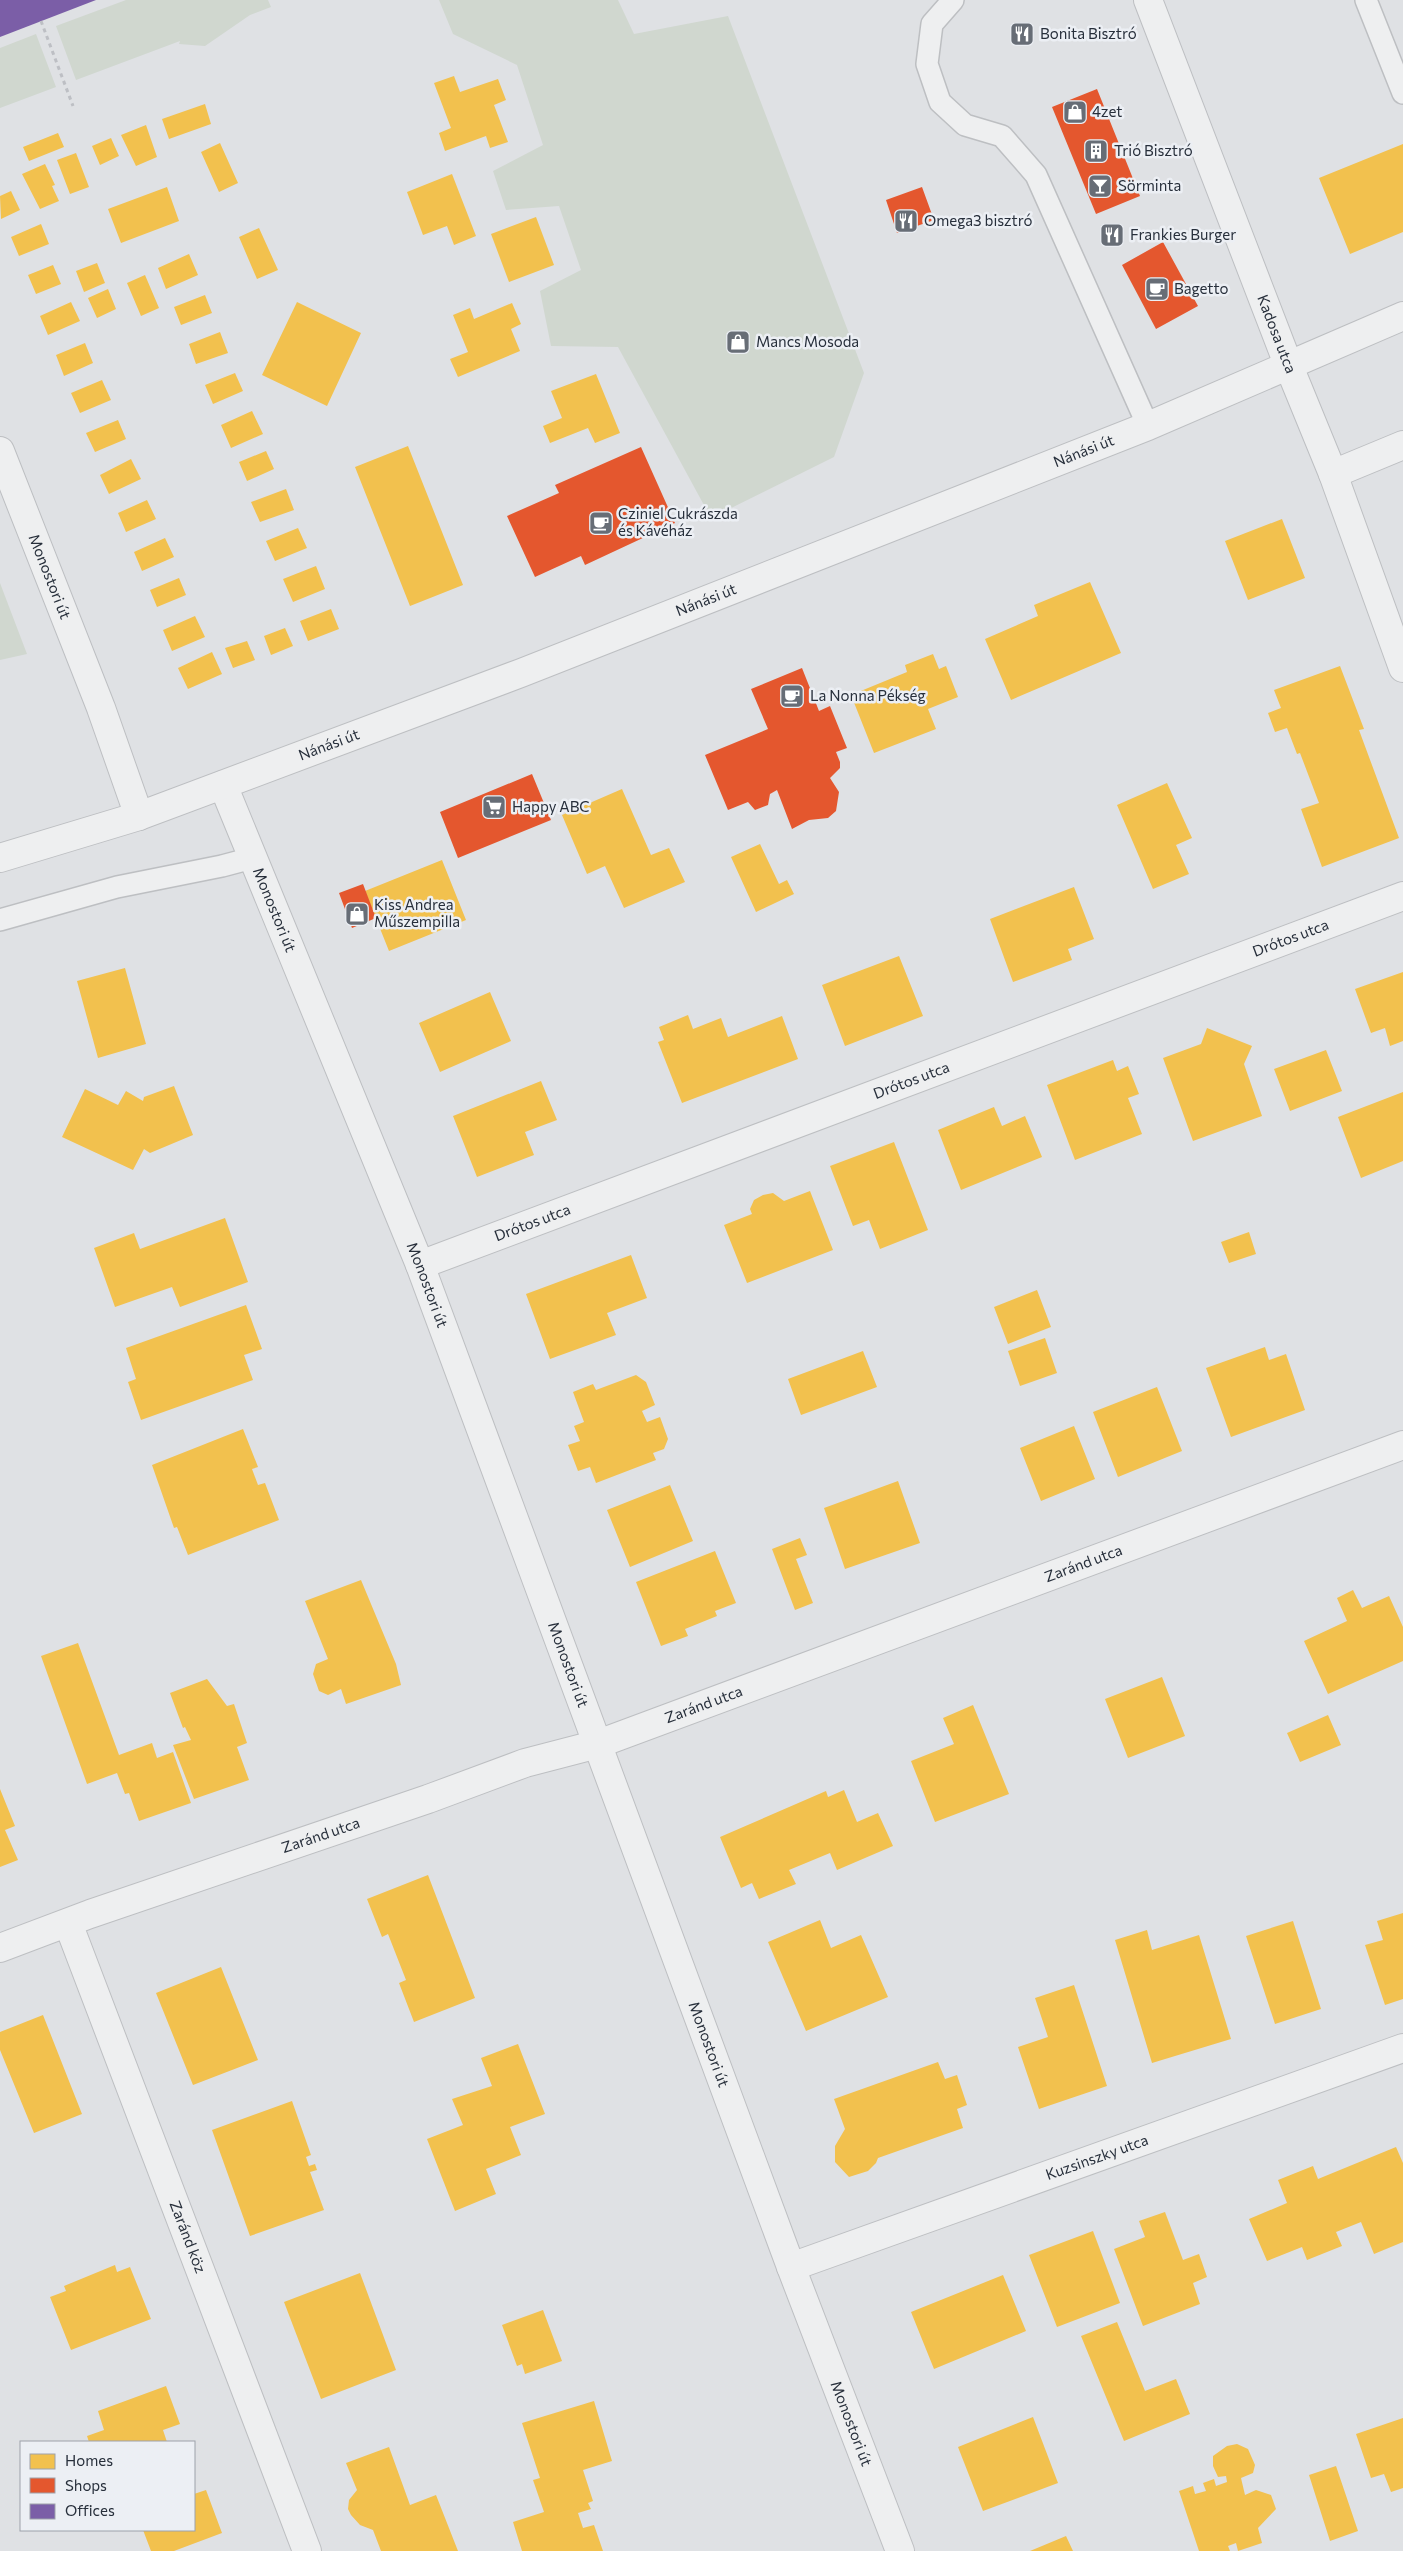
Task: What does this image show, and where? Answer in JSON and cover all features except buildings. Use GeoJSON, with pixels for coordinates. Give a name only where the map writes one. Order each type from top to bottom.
{"type":"FeatureCollection","features":[{"type":"Feature","properties":{"kind":"street","name":"Kadosa utca"},"geometry":{"type":"LineString","coordinates":[[1148,0],[1288,364],[1334,474],[1403,668]]}},
{"type":"Feature","properties":{"kind":"street","name":"Nánási út"},"geometry":{"type":"LineString","coordinates":[[0,858],[139,816],[539,666],[1148,426],[1403,316]]}},
{"type":"Feature","properties":{"kind":"street"},"geometry":{"type":"LineString","coordinates":[[1334,474],[1403,445]]}},
{"type":"Feature","properties":{"kind":"street","name":"Monostori út"},"geometry":{"type":"LineString","coordinates":[[0,451],[101,708],[139,816]]}},
{"type":"Feature","properties":{"kind":"street","name":"Monostori út"},"geometry":{"type":"LineString","coordinates":[[223,784],[420,1265],[791,2267],[900,2551]]}},
{"type":"Feature","properties":{"kind":"street","name":"Drótos utca"},"geometry":{"type":"LineString","coordinates":[[420,1265],[1403,896]]}},
{"type":"Feature","properties":{"kind":"street","name":"Zaránd utca"},"geometry":{"type":"LineString","coordinates":[[0,1948],[525,1763],[598,1744],[1403,1445]]}},
{"type":"Feature","properties":{"kind":"street","name":"Zaránd köz"},"geometry":{"type":"LineString","coordinates":[[68,1923],[307,2551]]}},
{"type":"Feature","properties":{"kind":"street","name":"Kuzsinszky utca"},"geometry":{"type":"LineString","coordinates":[[791,2267],[1403,2048]]}},
{"type":"Feature","properties":{"kind":"lane"},"geometry":{"type":"LineString","coordinates":[[953,0],[932,24],[927,64],[940,102],[965,125],[1002,136],[1036,175],[1148,426]]}},
{"type":"Feature","properties":{"kind":"lane"},"geometry":{"type":"LineString","coordinates":[[1366,0],[1403,93]]}},
{"type":"Feature","properties":{"kind":"lane"},"geometry":{"type":"LineString","coordinates":[[0,920],[117,887],[222,866],[252,858]]}},
{"type":"Feature","properties":{"kind":"path"},"geometry":{"type":"LineString","coordinates":[[41,21],[73,106]]}},
{"type":"Feature","properties":{"kind":"shaded area"},"geometry":{"type":"Polygon","coordinates":[[[126,0],[268,0],[271,7],[250,15],[205,46],[179,44],[180,41],[76,80],[56,26],[126,0]]]}},
{"type":"Feature","properties":{"kind":"shaded area"},"geometry":{"type":"Polygon","coordinates":[[[439,0],[618,0],[634,34],[728,16],[864,373],[834,457],[711,518],[618,347],[551,346],[540,291],[581,270],[559,206],[506,210],[493,171],[543,145],[517,65],[453,34],[439,0]]]}},
{"type":"Feature","properties":{"kind":"shaded area"},"geometry":{"type":"Polygon","coordinates":[[[36,34],[56,87],[0,108],[0,48],[36,34]]]}},
{"type":"Feature","properties":{"kind":"shaded area"},"geometry":{"type":"Polygon","coordinates":[[[0,583],[27,654],[0,660],[0,583]]]}},
{"type":"Feature","properties":{"kind":"place","name":"Bonita Bisztró"},"geometry":{"type":"Point","coordinates":[1022,34]}},
{"type":"Feature","properties":{"kind":"place","name":"4zet"},"geometry":{"type":"Point","coordinates":[1075,112]}},
{"type":"Feature","properties":{"kind":"place","name":"Trió Bisztró"},"geometry":{"type":"Point","coordinates":[1096,151]}},
{"type":"Feature","properties":{"kind":"place","name":"Sörminta"},"geometry":{"type":"Point","coordinates":[1100,186]}},
{"type":"Feature","properties":{"kind":"place","name":"Omega3 bisztró"},"geometry":{"type":"Point","coordinates":[906,221]}},
{"type":"Feature","properties":{"kind":"place","name":"Frankies Burger"},"geometry":{"type":"Point","coordinates":[1112,235]}},
{"type":"Feature","properties":{"kind":"place","name":"Bagetto"},"geometry":{"type":"Point","coordinates":[1157,289]}},
{"type":"Feature","properties":{"kind":"place","name":"Mancs Mosoda"},"geometry":{"type":"Point","coordinates":[738,342]}},
{"type":"Feature","properties":{"kind":"place","name":"Cziniel Cukrászda és Kávéház"},"geometry":{"type":"Point","coordinates":[601,523]}},
{"type":"Feature","properties":{"kind":"place","name":"La Nonna Pékség"},"geometry":{"type":"Point","coordinates":[792,696]}},
{"type":"Feature","properties":{"kind":"place","name":"Happy ABC"},"geometry":{"type":"Point","coordinates":[494,807]}},
{"type":"Feature","properties":{"kind":"place","name":"Kiss Andrea Műszempilla"},"geometry":{"type":"Point","coordinates":[357,914]}}]}
